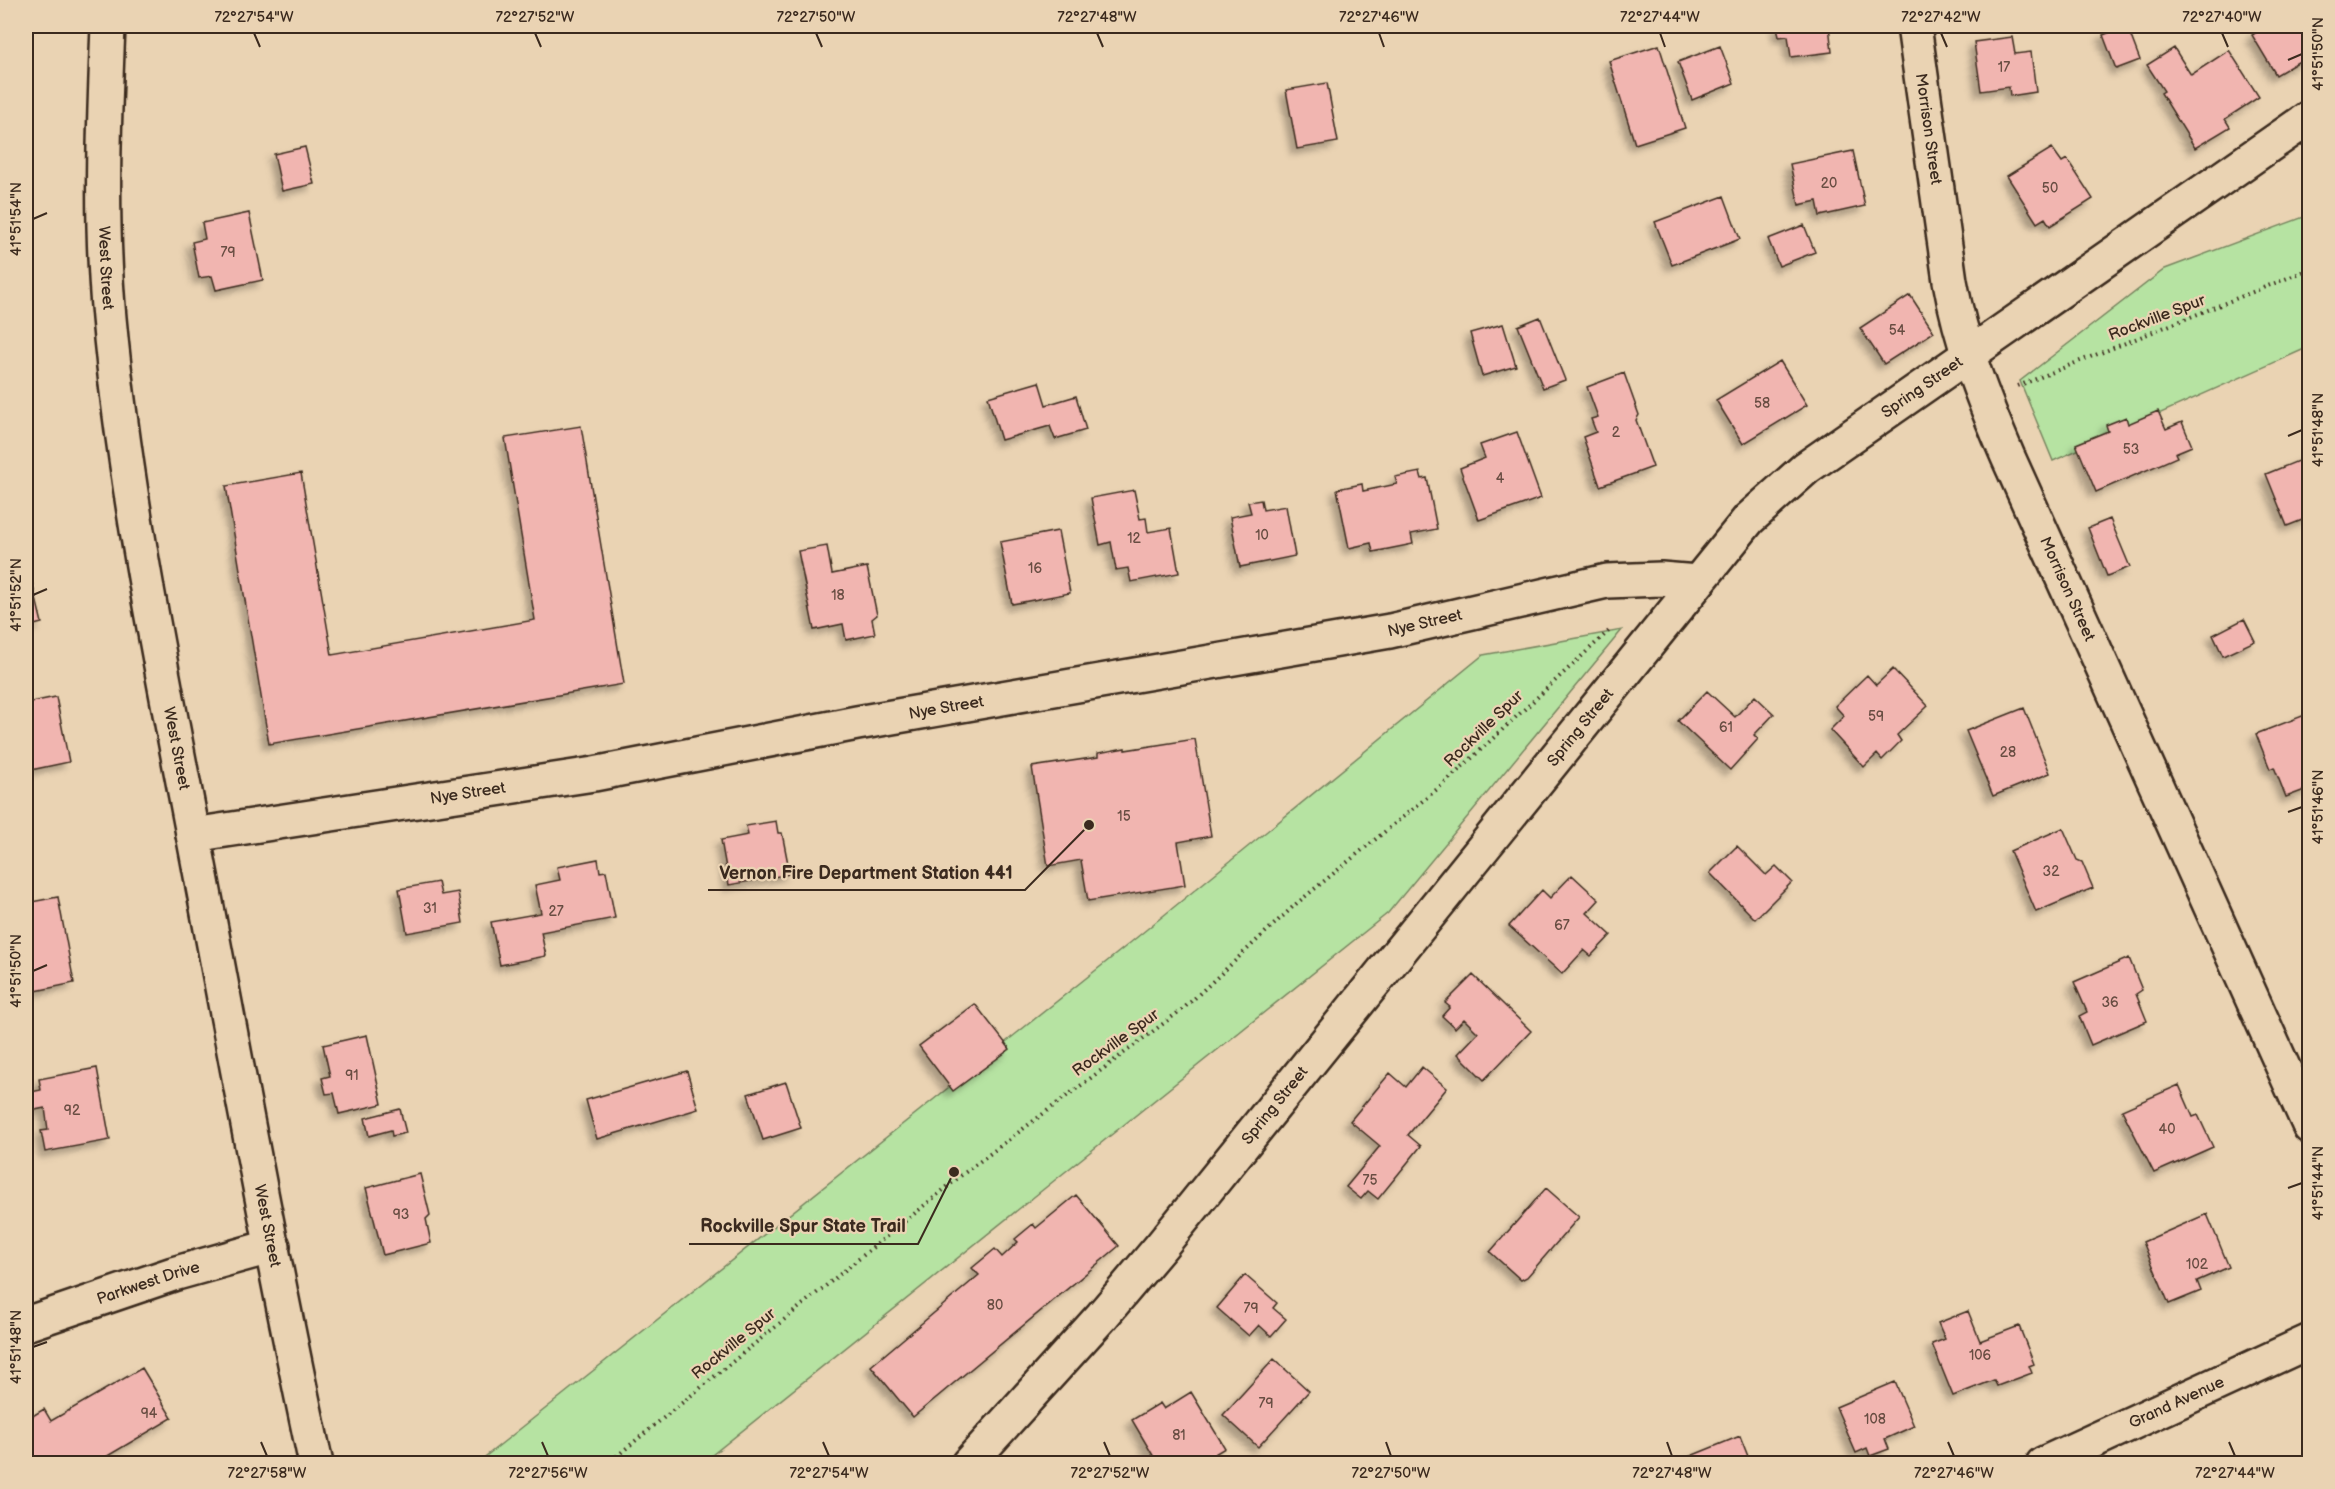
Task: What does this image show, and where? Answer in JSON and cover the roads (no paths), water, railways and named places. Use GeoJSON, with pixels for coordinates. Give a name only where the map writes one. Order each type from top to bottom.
{"type":"FeatureCollection","features":[{"type":"Feature","properties":{"kind":"street","name":"West Street"},"geometry":{"type":"LineString","coordinates":[[108,26],[104,216],[109,315],[117,393],[147,587],[193,835],[316,1464]]}},
{"type":"Feature","properties":{"kind":"street","name":"Morrison Street"},"geometry":{"type":"LineString","coordinates":[[1914,26],[1950,280],[1957,320],[1967,354],[2008,457],[2310,1127]]}},
{"type":"Feature","properties":{"kind":"street","name":"Spring Street"},"geometry":{"type":"LineString","coordinates":[[969,1464],[1102,1316],[1162,1245],[1749,519],[1778,491],[1967,354],[2310,117]]}},
{"type":"Feature","properties":{"kind":"street","name":"Nye Street"},"geometry":{"type":"LineString","coordinates":[[193,835],[594,774],[857,723],[1390,631],[1606,581],[1636,578],[1697,582]]}},
{"type":"Feature","properties":{"kind":"street","name":"Parkwest Drive"},"geometry":{"type":"LineString","coordinates":[[26,1324],[173,1274],[273,1246]]}},
{"type":"Feature","properties":{"kind":"street","name":"Grand Avenue"},"geometry":{"type":"LineString","coordinates":[[2043,1464],[2310,1341]]}},
{"type":"Feature","properties":{"kind":"place","name":"Vernon Fire Department Station 441"},"geometry":{"type":"Point","coordinates":[1089,825]}},
{"type":"Feature","properties":{"kind":"place","name":"Rockville Spur State Trail"},"geometry":{"type":"Point","coordinates":[954,1172]}}]}
